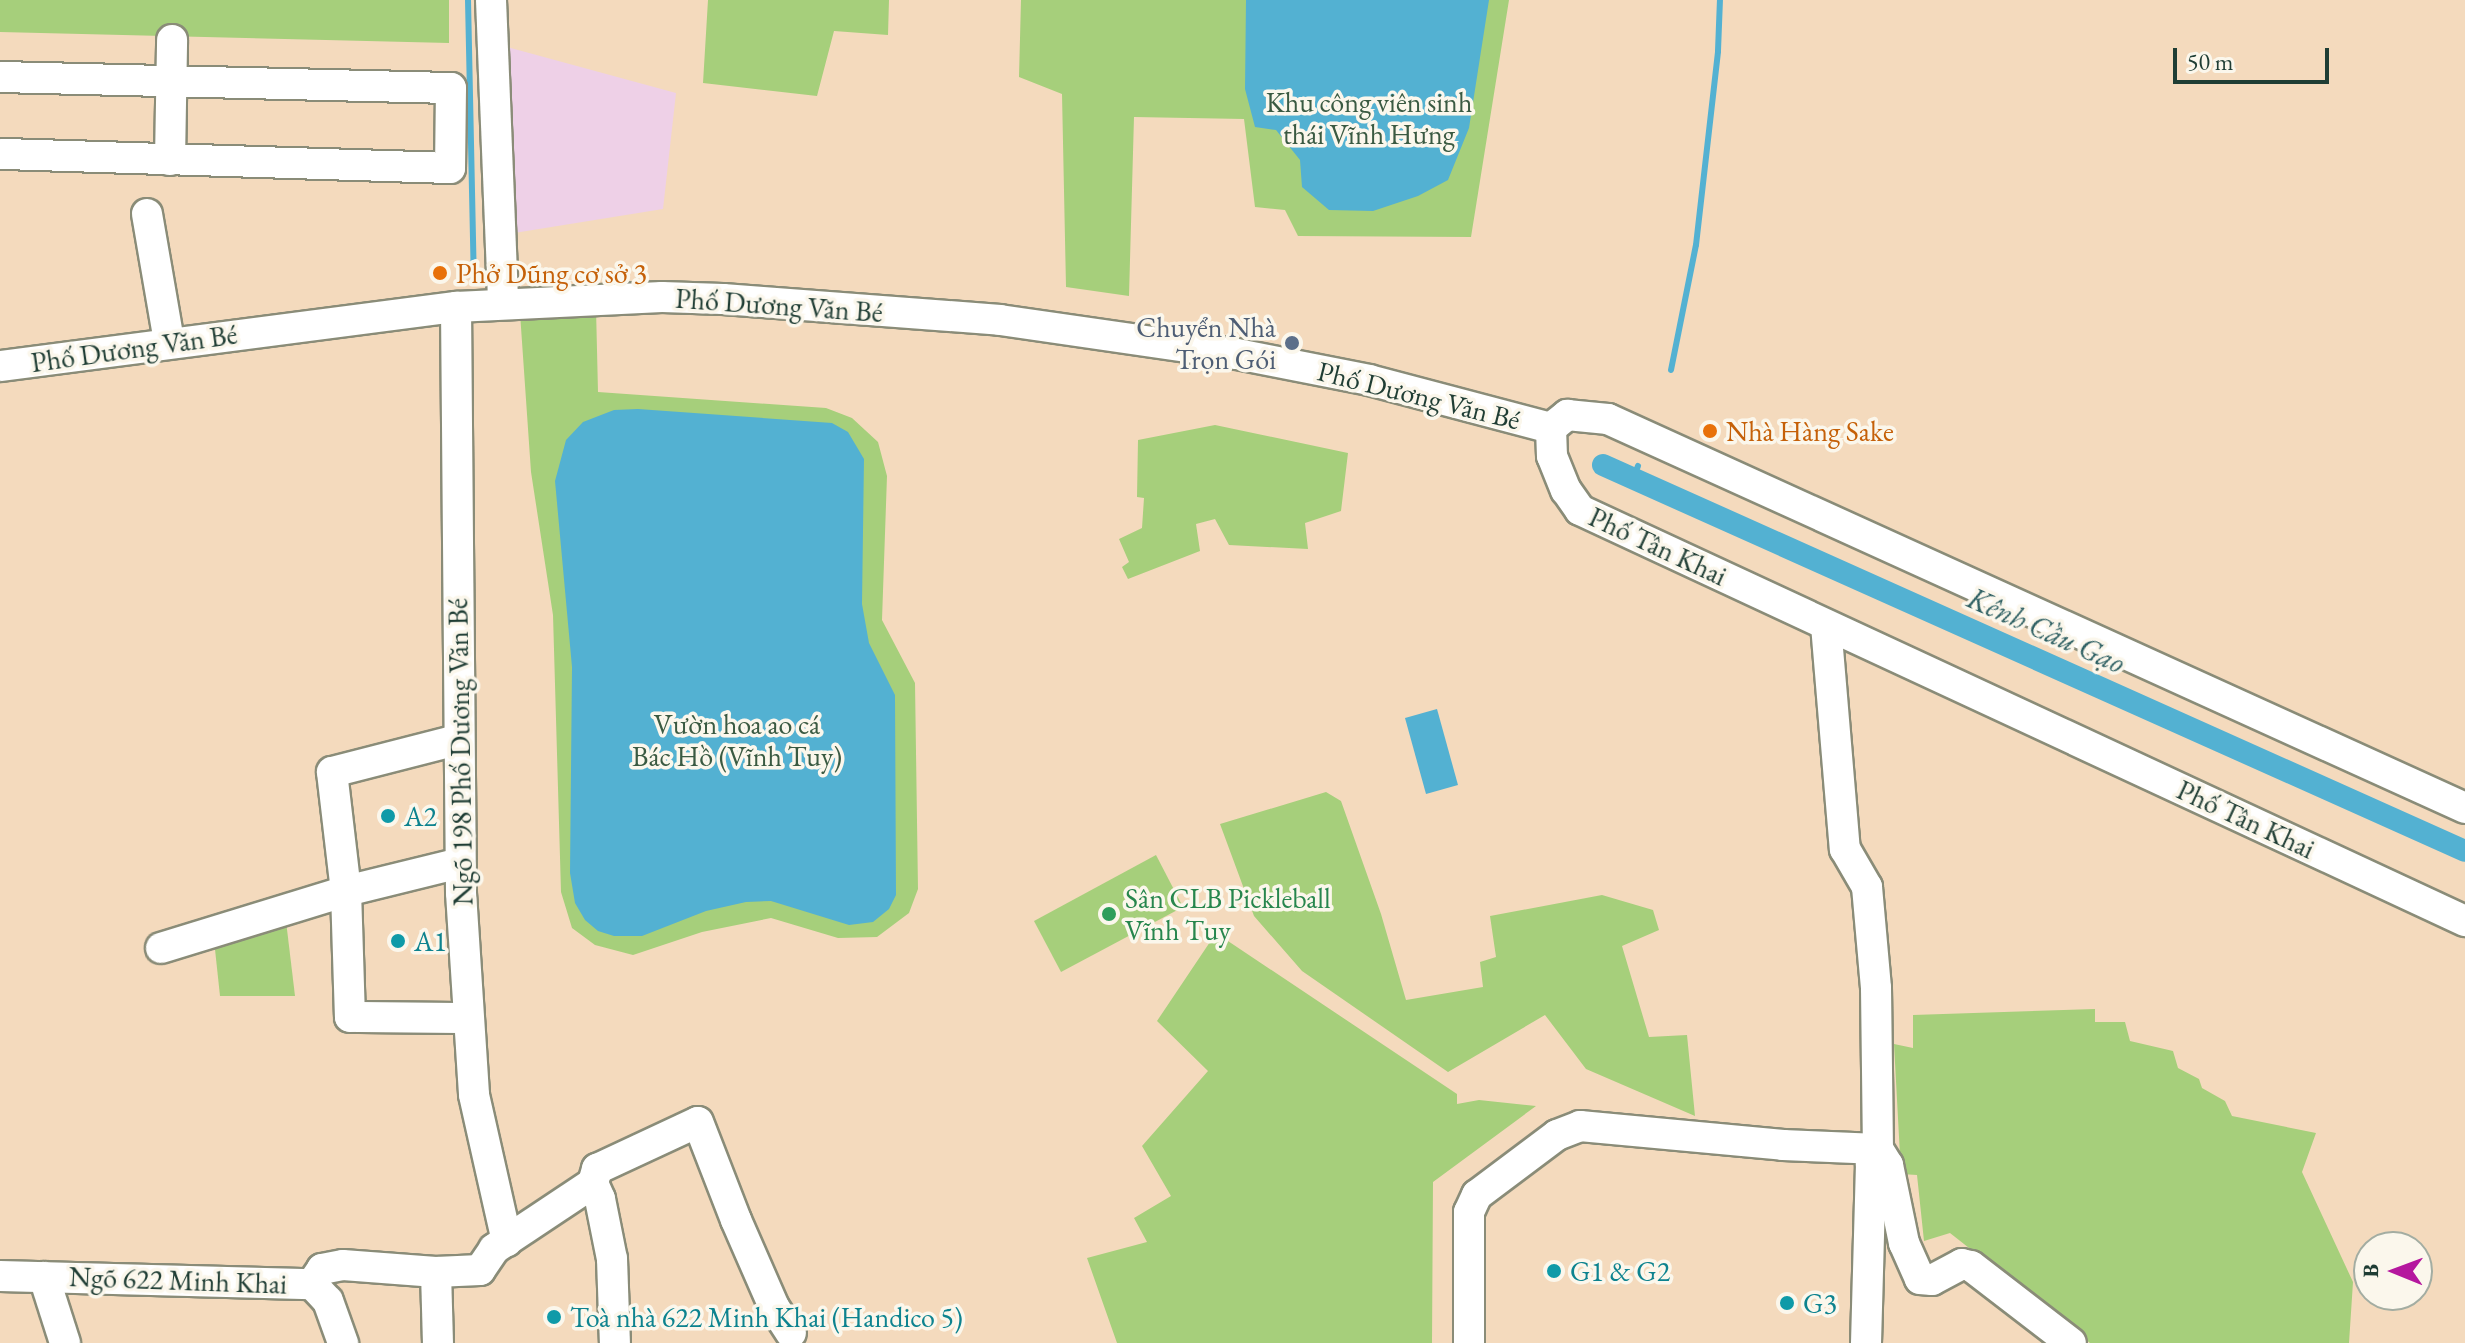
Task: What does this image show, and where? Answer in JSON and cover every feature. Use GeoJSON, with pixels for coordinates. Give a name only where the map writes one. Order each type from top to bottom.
{"type":"FeatureCollection","features":[{"type":"Feature","properties":{"kind":"street"},"geometry":{"type":"LineString","coordinates":[[475,155],[491,0]]}},
{"type":"Feature","properties":{"kind":"street"},"geometry":{"type":"LineString","coordinates":[[170,160],[172,40]]}},
{"type":"Feature","properties":{"kind":"street"},"geometry":{"type":"LineString","coordinates":[[0,77],[451,88],[475,155],[503,303]]}},
{"type":"Feature","properties":{"kind":"street"},"geometry":{"type":"LineString","coordinates":[[0,154],[450,168],[475,155]]}},
{"type":"Feature","properties":{"kind":"street"},"geometry":{"type":"LineString","coordinates":[[147,214],[169,341]]}},
{"type":"Feature","properties":{"kind":"street","name":"Phố Dương Văn Bé"},"geometry":{"type":"LineString","coordinates":[[0,366],[169,341],[456,307],[662,297],[723,299],[1049,325],[1237,354],[1369,380],[1551,428]]}},
{"type":"Feature","properties":{"kind":"street","name":"Ngõ 198 Phố Dương Văn Bé"},"geometry":{"type":"LineString","coordinates":[[456,307],[457,740],[468,1018],[474,1095],[507,1241]]}},
{"type":"Feature","properties":{"kind":"street"},"geometry":{"type":"LineString","coordinates":[[1551,428],[1567,415],[1608,419],[2465,808]]}},
{"type":"Feature","properties":{"kind":"street","name":"Phố Tân Khai"},"geometry":{"type":"LineString","coordinates":[[1551,428],[1552,456],[1566,490],[1580,510],[2465,921]]}},
{"type":"Feature","properties":{"kind":"street"},"geometry":{"type":"LineString","coordinates":[[1826,625],[1845,849],[1867,887],[1873,934],[1878,1149],[1871,1164],[1866,1343]]}},
{"type":"Feature","properties":{"kind":"street"},"geometry":{"type":"LineString","coordinates":[[457,740],[332,772],[346,891],[350,1017],[468,1018]]}},
{"type":"Feature","properties":{"kind":"street"},"geometry":{"type":"LineString","coordinates":[[161,948],[346,891],[460,863]]}},
{"type":"Feature","properties":{"kind":"street"},"geometry":{"type":"LineString","coordinates":[[615,1343],[612,1259],[600,1199],[593,1183],[597,1169],[698,1122],[774,1307],[791,1333]]}},
{"type":"Feature","properties":{"kind":"street"},"geometry":{"type":"LineString","coordinates":[[1469,1343],[1469,1212],[1477,1195],[1557,1135],[1580,1126],[1783,1145],[1878,1149]]}},
{"type":"Feature","properties":{"kind":"street"},"geometry":{"type":"LineString","coordinates":[[1878,1149],[1888,1165],[1904,1243],[1920,1279],[1932,1280],[1962,1264],[1971,1266],[2071,1343]]}},
{"type":"Feature","properties":{"kind":"street"},"geometry":{"type":"LineString","coordinates":[[343,1343],[328,1301],[312,1284],[322,1269],[343,1265],[436,1272],[480,1270],[494,1249],[593,1183]]}},
{"type":"Feature","properties":{"kind":"street"},"geometry":{"type":"LineString","coordinates":[[436,1272],[438,1343]]}},
{"type":"Feature","properties":{"kind":"street","name":"Ngõ 622 Minh Khai"},"geometry":{"type":"LineString","coordinates":[[0,1276],[312,1284]]}},
{"type":"Feature","properties":{"kind":"street"},"geometry":{"type":"LineString","coordinates":[[44,1277],[65,1343]]}},
{"type":"Feature","properties":{"kind":"shaded area"},"geometry":{"type":"Polygon","coordinates":[[[503,46],[676,93],[663,209],[508,234],[503,46]]]}},
{"type":"Feature","properties":{"kind":"green space"},"geometry":{"type":"Polygon","coordinates":[[[0,0],[449,0],[449,43],[0,32],[0,0]]]}},
{"type":"Feature","properties":{"kind":"green space"},"geometry":{"type":"Polygon","coordinates":[[[708,0],[889,0],[888,35],[834,31],[817,96],[703,83],[708,0]]]}},
{"type":"Feature","properties":{"kind":"green space","name":"Khu công viên sinh thái Vĩnh Hưng"},"geometry":{"type":"Polygon","coordinates":[[[1021,0],[1509,0],[1471,237],[1298,236],[1285,210],[1255,207],[1244,119],[1134,117],[1129,296],[1066,287],[1062,94],[1019,77],[1021,0]]]}},
{"type":"Feature","properties":{"kind":"green space","name":"Vườn hoa ao cá Bác Hồ (Vĩnh Tuy)"},"geometry":{"type":"Polygon","coordinates":[[[596,308],[598,392],[826,408],[852,418],[878,442],[887,476],[882,620],[915,683],[918,889],[909,913],[877,937],[838,938],[771,918],[702,932],[633,955],[595,945],[572,928],[561,892],[553,615],[531,472],[520,313],[596,308]]]}},
{"type":"Feature","properties":{"kind":"green space"},"geometry":{"type":"Polygon","coordinates":[[[1215,425],[1348,453],[1341,511],[1305,523],[1308,549],[1229,545],[1215,519],[1196,524],[1200,551],[1128,579],[1122,567],[1129,562],[1119,539],[1142,528],[1144,498],[1137,497],[1138,440],[1215,425]]]}},
{"type":"Feature","properties":{"kind":"green space"},"geometry":{"type":"Polygon","coordinates":[[[1326,792],[1341,801],[1381,914],[1406,1000],[1483,987],[1480,962],[1496,957],[1490,916],[1602,895],[1653,910],[1659,930],[1622,946],[1649,1037],[1687,1035],[1695,1116],[1586,1069],[1545,1015],[1448,1072],[1302,971],[1254,916],[1220,824],[1326,792]]]}},
{"type":"Feature","properties":{"kind":"green space","name":"Sân CLB Pickleball Vĩnh Tuy"},"geometry":{"type":"Polygon","coordinates":[[[1156,855],[1183,907],[1061,972],[1034,921],[1156,855]]]}},
{"type":"Feature","properties":{"kind":"green space"},"geometry":{"type":"Polygon","coordinates":[[[286,921],[295,996],[220,996],[214,940],[286,921]]]}},
{"type":"Feature","properties":{"kind":"green space"},"geometry":{"type":"Polygon","coordinates":[[[1216,933],[1457,1094],[1457,1104],[1479,1100],[1536,1106],[1433,1182],[1432,1343],[1117,1343],[1087,1258],[1147,1242],[1134,1218],[1171,1196],[1142,1146],[1208,1071],[1157,1021],[1216,933]]]}},
{"type":"Feature","properties":{"kind":"green space"},"geometry":{"type":"Polygon","coordinates":[[[2095,1009],[2095,1022],[2125,1022],[2130,1041],[2173,1051],[2178,1068],[2199,1079],[2202,1088],[2225,1101],[2232,1116],[2316,1133],[2302,1172],[2353,1282],[2349,1343],[2090,1343],[1950,1233],[1924,1241],[1917,1175],[1901,1174],[1894,1044],[1913,1048],[1913,1015],[2095,1009]]]}},
{"type":"Feature","properties":{"kind":"water"},"geometry":{"type":"Polygon","coordinates":[[[1246,0],[1489,0],[1469,128],[1448,180],[1418,196],[1373,211],[1329,210],[1302,187],[1300,160],[1276,130],[1255,127],[1245,89],[1246,0]]]}},
{"type":"Feature","properties":{"kind":"water","name":"Vườn hoa ao cá Bác Hồ (Vĩnh Tuy)"},"geometry":{"type":"Polygon","coordinates":[[[638,409],[832,423],[848,432],[864,459],[862,604],[869,643],[895,695],[896,895],[889,909],[873,922],[849,925],[771,901],[746,902],[706,911],[642,936],[614,936],[598,931],[585,920],[575,903],[570,873],[572,667],[555,481],[566,440],[583,422],[614,410],[638,409]]]}},
{"type":"Feature","properties":{"kind":"water"},"geometry":{"type":"Polygon","coordinates":[[[1437,709],[1458,785],[1426,794],[1405,718],[1437,709]]]}},
{"type":"Feature","properties":{"kind":"waterway"},"geometry":{"type":"LineString","coordinates":[[468,0],[474,277]]}},
{"type":"Feature","properties":{"kind":"waterway"},"geometry":{"type":"LineString","coordinates":[[1671,370],[1696,245],[1718,51],[1720,0]]}},
{"type":"Feature","properties":{"kind":"waterway","name":"Kênh Cầu Gạo"},"geometry":{"type":"LineString","coordinates":[[1603,465],[2465,851]]}},
{"type":"Feature","properties":{"kind":"waterway"},"geometry":{"type":"LineString","coordinates":[[1633,479],[1638,466]]}},
{"type":"Feature","properties":{"kind":"place","name":"Phở Dũng cơ sở 3"},"geometry":{"type":"Point","coordinates":[440,273]}},
{"type":"Feature","properties":{"kind":"place","name":"Chuyển Nhà Trọn Gói"},"geometry":{"type":"Point","coordinates":[1292,343]}},
{"type":"Feature","properties":{"kind":"place","name":"Nhà Hàng Sake"},"geometry":{"type":"Point","coordinates":[1710,431]}},
{"type":"Feature","properties":{"kind":"place","name":"A2"},"geometry":{"type":"Point","coordinates":[388,816]}},
{"type":"Feature","properties":{"kind":"place","name":"Sân CLB Pickleball Vĩnh Tuy"},"geometry":{"type":"Point","coordinates":[1109,914]}},
{"type":"Feature","properties":{"kind":"place","name":"A1"},"geometry":{"type":"Point","coordinates":[398,941]}},
{"type":"Feature","properties":{"kind":"place","name":"G1 & G2"},"geometry":{"type":"Point","coordinates":[1554,1271]}},
{"type":"Feature","properties":{"kind":"place","name":"G3"},"geometry":{"type":"Point","coordinates":[1787,1303]}},
{"type":"Feature","properties":{"kind":"place","name":"Toà nhà 622 Minh Khai (Handico 5)"},"geometry":{"type":"Point","coordinates":[554,1317]}}]}
